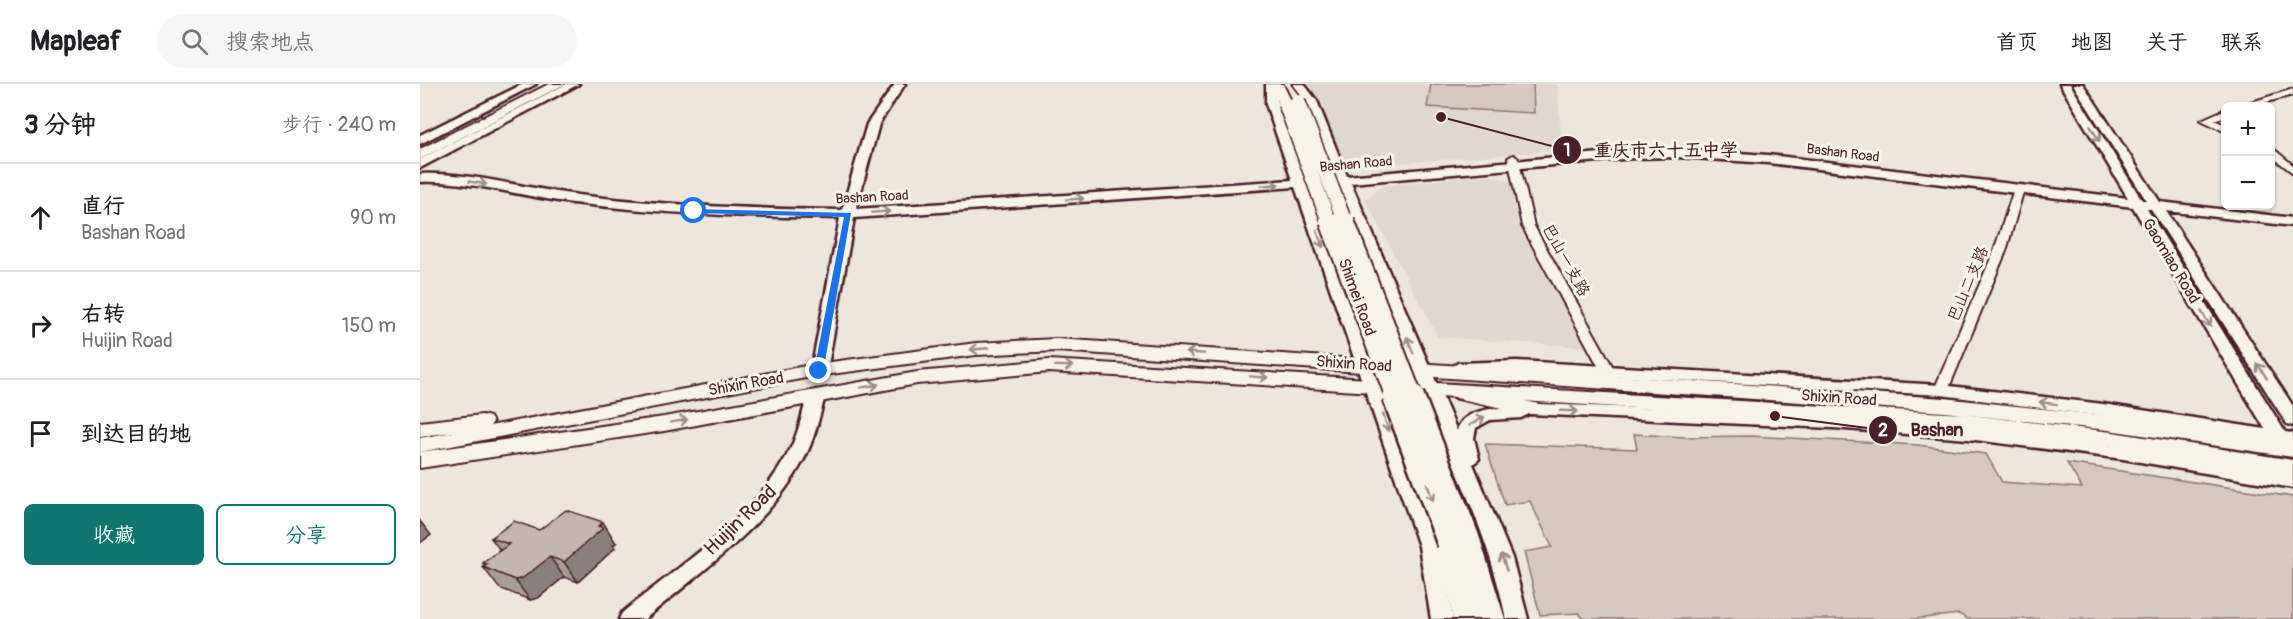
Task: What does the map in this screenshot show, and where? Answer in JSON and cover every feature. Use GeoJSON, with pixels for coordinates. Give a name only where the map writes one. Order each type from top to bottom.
{"type":"FeatureCollection","features":[{"type":"Feature","properties":{"kind":"main road"},"geometry":{"type":"LineString","coordinates":[[420,147],[544,84]]}},
{"type":"Feature","properties":{"kind":"main road"},"geometry":{"type":"LineString","coordinates":[[420,155],[559,84]]}},
{"type":"Feature","properties":{"kind":"main road","name":"Shimei Road"},"geometry":{"type":"LineString","coordinates":[[1277,84],[1293,93],[1459,541]]}},
{"type":"Feature","properties":{"kind":"main road","name":"Shixin Road"},"geometry":{"type":"LineString","coordinates":[[420,445],[491,434],[819,371],[975,349],[1056,345],[1425,379],[1962,421],[2112,439],[2290,477]]}},
{"type":"Feature","properties":{"kind":"main road","name":"Shixin Road"},"geometry":{"type":"LineString","coordinates":[[420,460],[621,432],[931,375],[1049,366],[1369,374]]}},
{"type":"Feature","properties":{"kind":"main road","name":"Shixin Road"},"geometry":{"type":"LineString","coordinates":[[1425,379],[1944,405],[2288,442]]}},
{"type":"Feature","properties":{"kind":"main road"},"geometry":{"type":"LineString","coordinates":[[420,429],[628,406]]}},
{"type":"Feature","properties":{"kind":"main road"},"geometry":{"type":"LineString","coordinates":[[420,469],[621,432]]}},
{"type":"Feature","properties":{"kind":"main road"},"geometry":{"type":"LineString","coordinates":[[1459,541],[1466,619]]}},
{"type":"Feature","properties":{"kind":"main road"},"geometry":{"type":"LineString","coordinates":[[1459,541],[1492,619]]}},
{"type":"Feature","properties":{"kind":"street"},"geometry":{"type":"LineString","coordinates":[[420,140],[531,84]]}},
{"type":"Feature","properties":{"kind":"street"},"geometry":{"type":"LineString","coordinates":[[420,164],[574,84]]}},
{"type":"Feature","properties":{"kind":"street"},"geometry":{"type":"LineString","coordinates":[[819,371],[848,214],[873,124],[900,84]]}},
{"type":"Feature","properties":{"kind":"street"},"geometry":{"type":"LineString","coordinates":[[1271,84],[1272,104],[1429,546],[1442,619]]}},
{"type":"Feature","properties":{"kind":"street","name":"Gaomiao Road"},"geometry":{"type":"LineString","coordinates":[[2065,84],[2135,200],[2288,442]]}},
{"type":"Feature","properties":{"kind":"street","name":"Gaomiao Road"},"geometry":{"type":"LineString","coordinates":[[2078,84],[2293,420]]}},
{"type":"Feature","properties":{"kind":"street"},"geometry":{"type":"LineString","coordinates":[[2258,102],[2293,92]]}},
{"type":"Feature","properties":{"kind":"street"},"geometry":{"type":"LineString","coordinates":[[1293,93],[1311,102],[1425,379],[1477,492],[1501,552],[1511,585],[1517,619]]}},
{"type":"Feature","properties":{"kind":"street"},"geometry":{"type":"LineString","coordinates":[[2221,114],[2206,120],[2221,127]]}},
{"type":"Feature","properties":{"kind":"street"},"geometry":{"type":"LineString","coordinates":[[420,136],[458,121]]}},
{"type":"Feature","properties":{"kind":"street","name":"Bashan Road"},"geometry":{"type":"LineString","coordinates":[[1514,162],[1628,149],[1718,150],[2135,200]]}},
{"type":"Feature","properties":{"kind":"street"},"geometry":{"type":"LineString","coordinates":[[2275,153],[2293,170]]}},
{"type":"Feature","properties":{"kind":"street","name":"Bashan Road"},"geometry":{"type":"LineString","coordinates":[[420,178],[445,177],[542,195],[650,208],[735,213],[848,214],[1514,162],[1634,154],[1720,155],[2019,189],[2293,216]]}},
{"type":"Feature","properties":{"kind":"street","name":"巴山一支路"},"geometry":{"type":"LineString","coordinates":[[1514,162],[1528,226],[1608,371]]}},
{"type":"Feature","properties":{"kind":"street","name":"巴山二支路"},"geometry":{"type":"LineString","coordinates":[[1941,390],[2000,251],[2019,189]]}},
{"type":"Feature","properties":{"kind":"street","name":"Bashan Road"},"geometry":{"type":"LineString","coordinates":[[2154,202],[2293,222]]}},
{"type":"Feature","properties":{"kind":"street"},"geometry":{"type":"LineString","coordinates":[[1425,379],[1517,366],[1941,390],[2288,442]]}},
{"type":"Feature","properties":{"kind":"street"},"geometry":{"type":"LineString","coordinates":[[1425,379],[1539,410]]}},
{"type":"Feature","properties":{"kind":"street","name":"Huijin Road"},"geometry":{"type":"LineString","coordinates":[[630,619],[738,527],[770,494],[800,448],[816,396]]}},
{"type":"Feature","properties":{"kind":"street"},"geometry":{"type":"LineString","coordinates":[[1477,492],[1465,438],[1468,425],[1486,415],[1539,410],[1833,422],[1968,433],[2290,477]]}},
{"type":"Feature","properties":{"kind":"shaded area"},"geometry":{"type":"Polygon","coordinates":[[[1309,84],[1557,84],[1562,150],[1360,166],[1343,161],[1309,84]]]}},
{"type":"Feature","properties":{"kind":"shaded area"},"geometry":{"type":"Polygon","coordinates":[[[1431,84],[1533,84],[1534,113],[1427,107],[1431,84]]]}},
{"type":"Feature","properties":{"kind":"shaded area"},"geometry":{"type":"Polygon","coordinates":[[[1486,175],[1510,181],[1519,227],[1586,347],[1438,337],[1365,199],[1383,186],[1486,175]]]}},
{"type":"Feature","properties":{"kind":"shaded area"},"geometry":{"type":"Polygon","coordinates":[[[1634,434],[1684,437],[1751,436],[1918,445],[1986,454],[2002,482],[2082,488],[2067,463],[2293,497],[2293,619],[1968,619],[1959,614],[1915,619],[1584,619],[1579,613],[1540,615],[1524,552],[1552,547],[1530,501],[1505,505],[1485,444],[1637,449],[1634,434]]]}},
{"type":"Feature","properties":{"kind":"building"},"geometry":{"type":"Polygon","coordinates":[[[566,510],[603,522],[598,526],[603,528],[564,562],[550,557],[523,578],[515,580],[483,567],[488,564],[483,563],[509,544],[491,538],[514,521],[539,530],[566,510]]]}},
{"type":"Feature","properties":{"kind":"place","name":"重庆市六十五中学"},"geometry":{"type":"Point","coordinates":[1441,117]}},
{"type":"Feature","properties":{"kind":"place","name":"Bashan"},"geometry":{"type":"Point","coordinates":[1775,416]}},
{"type":"Feature","properties":{"kind":"route"},"geometry":{"type":"LineString","coordinates":[[694,211],[848,214],[819,371]]}}]}
